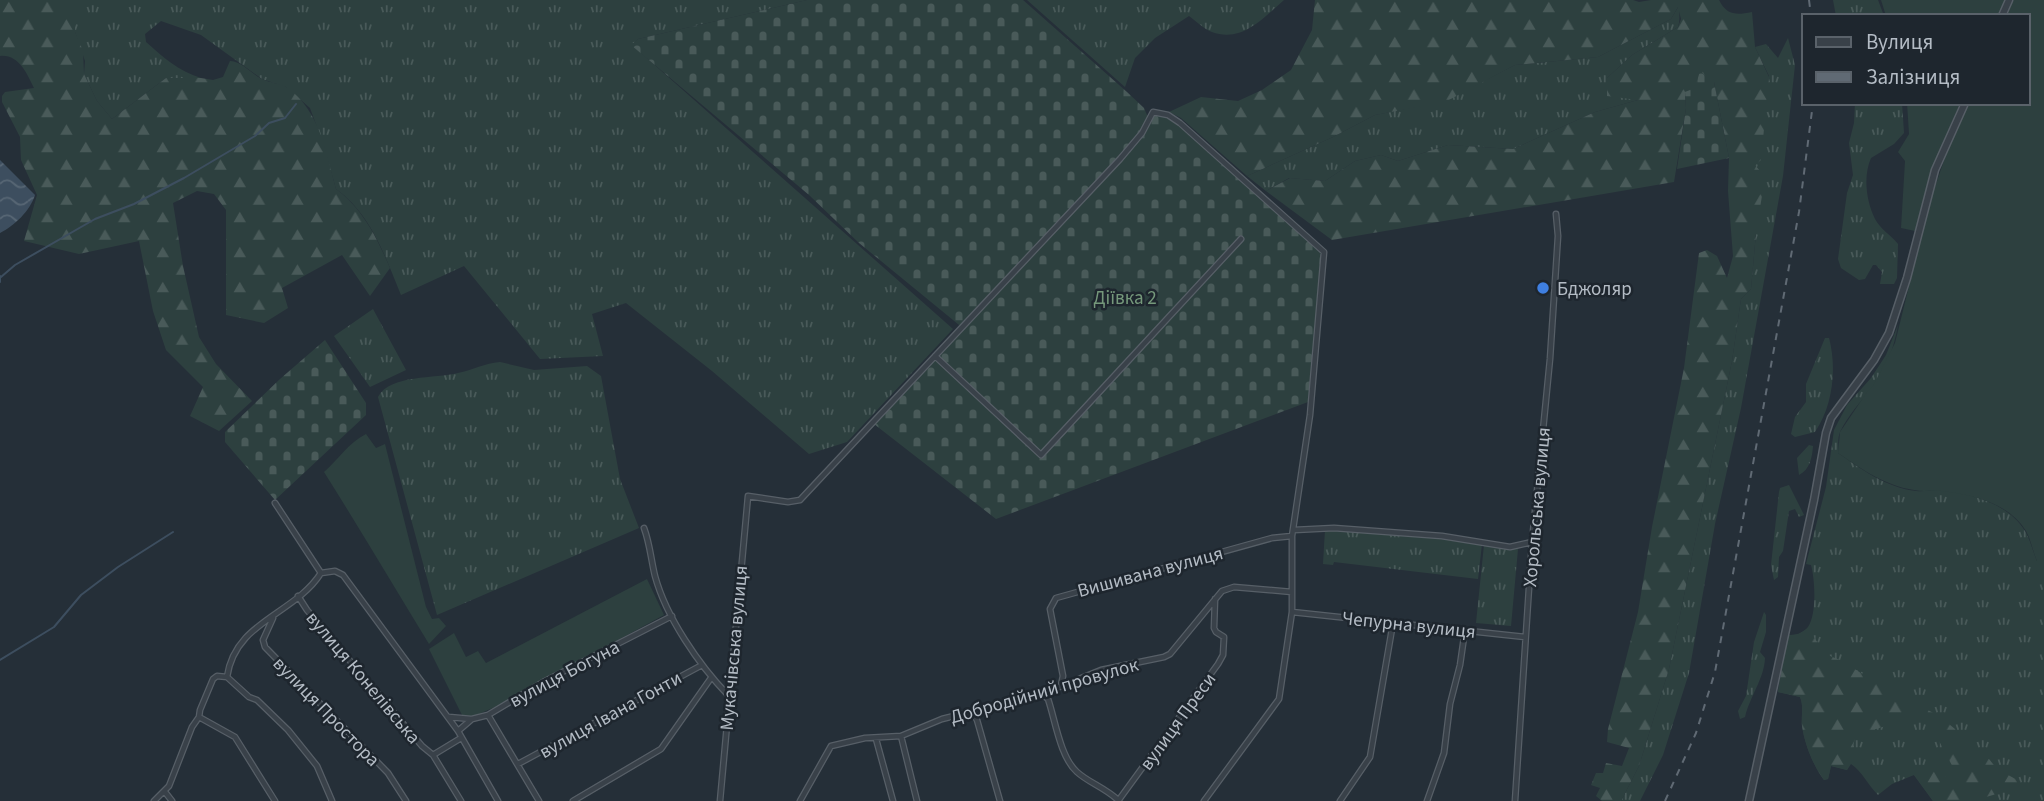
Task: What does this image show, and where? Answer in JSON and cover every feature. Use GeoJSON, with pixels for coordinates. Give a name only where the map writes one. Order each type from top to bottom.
{"type":"FeatureCollection","features":[{"type":"Feature","properties":{"kind":"street"},"geometry":{"type":"LineString","coordinates":[[1749,801],[1826,433],[1831,418],[1874,360],[1889,333],[1905,286],[1935,170],[1964,105]]}},
{"type":"Feature","properties":{"kind":"street"},"geometry":{"type":"LineString","coordinates":[[1203,801],[1279,699],[1292,612],[1293,533],[1310,415],[1324,252],[1181,123],[1168,115],[1153,112],[1142,133],[1120,159],[935,356],[1041,455],[1241,239]]}},
{"type":"Feature","properties":{"kind":"street","name":"Хорольська вулиця"},"geometry":{"type":"LineString","coordinates":[[1515,801],[1532,542],[1550,359],[1558,236],[1556,214]]}},
{"type":"Feature","properties":{"kind":"street","name":"Мукачівська вулиця"},"geometry":{"type":"LineString","coordinates":[[720,801],[748,496],[788,502],[800,500],[935,356]]}},
{"type":"Feature","properties":{"kind":"street"},"geometry":{"type":"LineString","coordinates":[[275,503],[321,573]]}},
{"type":"Feature","properties":{"kind":"street"},"geometry":{"type":"LineString","coordinates":[[644,528],[656,577],[672,616],[702,665],[729,696]]}},
{"type":"Feature","properties":{"kind":"street","name":"Вишивана вулиця"},"geometry":{"type":"LineString","coordinates":[[1060,686],[1063,676],[1050,609],[1056,598],[1272,538],[1334,528],[1442,537],[1510,547],[1532,542]]}},
{"type":"Feature","properties":{"kind":"street"},"geometry":{"type":"LineString","coordinates":[[227,677],[238,646],[260,622],[273,618],[315,582],[321,573],[335,570],[343,575],[449,717],[498,801]]}},
{"type":"Feature","properties":{"kind":"street"},"geometry":{"type":"LineString","coordinates":[[1215,598],[1222,591],[1234,587],[1292,592]]}},
{"type":"Feature","properties":{"kind":"street","name":"вулиця Конелівська"},"geometry":{"type":"LineString","coordinates":[[298,596],[422,746],[433,755],[461,801]]}},
{"type":"Feature","properties":{"kind":"street","name":"Добродійний провулок"},"geometry":{"type":"LineString","coordinates":[[800,801],[831,746],[865,738],[901,736],[942,719],[1042,694],[1101,670],[1170,654],[1215,598]]}},
{"type":"Feature","properties":{"kind":"street","name":"вулиця Преси"},"geometry":{"type":"LineString","coordinates":[[1119,801],[1223,655],[1224,638],[1214,628],[1215,598]]}},
{"type":"Feature","properties":{"kind":"street","name":"Чепурна вулиця"},"geometry":{"type":"LineString","coordinates":[[1292,612],[1525,637]]}},
{"type":"Feature","properties":{"kind":"street","name":"вулиця Богуна"},"geometry":{"type":"LineString","coordinates":[[458,731],[472,719],[488,715],[545,681],[672,616]]}},
{"type":"Feature","properties":{"kind":"street","name":"вулиця Простора"},"geometry":{"type":"LineString","coordinates":[[273,618],[263,640],[265,647],[388,773],[406,801]]}},
{"type":"Feature","properties":{"kind":"street"},"geometry":{"type":"LineString","coordinates":[[1340,801],[1370,757],[1393,623]]}},
{"type":"Feature","properties":{"kind":"street"},"geometry":{"type":"LineString","coordinates":[[1427,801],[1444,753],[1450,704],[1465,630]]}},
{"type":"Feature","properties":{"kind":"street","name":"вулиця Івана Гонти"},"geometry":{"type":"LineString","coordinates":[[518,765],[702,665]]}},
{"type":"Feature","properties":{"kind":"street"},"geometry":{"type":"LineString","coordinates":[[154,801],[169,786],[192,727],[199,718],[200,710],[217,676],[227,677],[249,697],[257,700],[288,730],[317,766],[332,801]]}},
{"type":"Feature","properties":{"kind":"street"},"geometry":{"type":"LineString","coordinates":[[573,801],[661,749],[712,678]]}},
{"type":"Feature","properties":{"kind":"street"},"geometry":{"type":"LineString","coordinates":[[1042,694],[1048,699],[1062,748],[1073,769],[1119,801]]}},
{"type":"Feature","properties":{"kind":"street"},"geometry":{"type":"LineString","coordinates":[[972,712],[1000,801]]}},
{"type":"Feature","properties":{"kind":"street"},"geometry":{"type":"LineString","coordinates":[[488,715],[538,801]]}},
{"type":"Feature","properties":{"kind":"street"},"geometry":{"type":"LineString","coordinates":[[449,717],[472,719]]}},
{"type":"Feature","properties":{"kind":"street"},"geometry":{"type":"LineString","coordinates":[[199,718],[235,737],[275,801]]}},
{"type":"Feature","properties":{"kind":"street"},"geometry":{"type":"LineString","coordinates":[[901,736],[917,801]]}},
{"type":"Feature","properties":{"kind":"street","name":"вулиця Конелівська"},"geometry":{"type":"LineString","coordinates":[[433,755],[461,738]]}},
{"type":"Feature","properties":{"kind":"street"},"geometry":{"type":"LineString","coordinates":[[876,739],[893,801]]}},
{"type":"Feature","properties":{"kind":"street"},"geometry":{"type":"LineString","coordinates":[[165,792],[172,801]]}},
{"type":"Feature","properties":{"kind":"green space"},"geometry":{"type":"Polygon","coordinates":[[[0,0],[75,0],[75,32],[83,51],[84,74],[97,101],[112,119],[166,78],[213,80],[223,77],[230,61],[262,79],[288,88],[308,109],[315,121],[336,189],[362,215],[380,246],[390,268],[370,296],[342,255],[282,288],[288,308],[264,323],[226,315],[226,210],[214,194],[197,191],[173,203],[183,266],[199,337],[216,364],[252,401],[219,431],[190,416],[203,387],[166,350],[153,311],[139,241],[79,254],[24,241],[37,195],[21,160],[20,137],[2,102],[2,96],[5,92],[34,88],[17,62],[7,56],[0,56],[0,0]]]}},
{"type":"Feature","properties":{"kind":"green space"},"geometry":{"type":"Polygon","coordinates":[[[75,0],[807,0],[638,39],[632,45],[953,329],[847,442],[809,454],[712,371],[626,303],[592,314],[603,356],[540,359],[464,266],[401,295],[368,223],[336,189],[310,108],[286,87],[262,79],[201,35],[161,21],[145,34],[146,42],[165,58],[185,72],[201,78],[166,78],[112,119],[97,101],[84,74],[85,61],[75,32],[75,0]]]}},
{"type":"Feature","properties":{"kind":"green space","name":"Діївка 2"},"geometry":{"type":"Polygon","coordinates":[[[807,0],[1023,0],[1127,92],[1144,108],[1147,115],[1163,116],[1179,124],[1320,250],[1322,261],[1308,402],[996,519],[874,424],[964,329],[859,243],[809,195],[631,45],[638,39],[807,0]]]}},
{"type":"Feature","properties":{"kind":"green space"},"geometry":{"type":"Polygon","coordinates":[[[1027,0],[1284,0],[1251,27],[1233,34],[1212,32],[1189,16],[1155,38],[1135,58],[1125,87],[1027,0]]]}},
{"type":"Feature","properties":{"kind":"green space"},"geometry":{"type":"Polygon","coordinates":[[[1315,0],[1719,0],[1729,12],[1752,12],[1755,47],[1769,77],[1761,160],[1755,165],[1765,177],[1751,289],[1741,299],[1732,361],[1669,669],[1639,766],[1621,801],[1602,801],[1596,796],[1600,788],[1591,785],[1596,773],[1603,773],[1606,763],[1622,766],[1629,748],[1607,742],[1608,729],[1638,612],[1684,368],[1699,253],[1707,250],[1717,256],[1727,278],[1733,256],[1728,191],[1729,158],[1714,82],[1685,93],[1686,108],[1674,182],[1332,240],[1266,191],[1290,178],[1325,181],[1355,161],[1381,155],[1398,161],[1448,145],[1513,149],[1595,112],[1638,100],[1607,96],[1607,78],[1632,55],[1678,27],[1681,19],[1678,7],[1671,19],[1598,57],[1515,65],[1445,102],[1375,115],[1247,176],[1181,118],[1169,112],[1201,97],[1238,101],[1262,90],[1291,70],[1312,30],[1315,0]]]}},
{"type":"Feature","properties":{"kind":"green space"},"geometry":{"type":"Polygon","coordinates":[[[1833,0],[1878,0],[1883,14],[1836,14],[1833,0]]]}},
{"type":"Feature","properties":{"kind":"green space"},"geometry":{"type":"Polygon","coordinates":[[[1881,0],[2005,0],[1999,14],[1885,14],[1881,0]]]}},
{"type":"Feature","properties":{"kind":"green space"},"geometry":{"type":"Polygon","coordinates":[[[2013,0],[2044,0],[2044,561],[2037,561],[2028,535],[2019,521],[2000,507],[1965,495],[1917,491],[1894,485],[1865,471],[1838,453],[1840,432],[1873,386],[1895,343],[1930,201],[1947,152],[1968,105],[2030,105],[2030,14],[2008,14],[2013,0]]]}},
{"type":"Feature","properties":{"kind":"green space"},"geometry":{"type":"Polygon","coordinates":[[[1680,4],[1678,27],[1632,55],[1607,78],[1645,98],[1595,112],[1513,149],[1448,145],[1398,161],[1381,155],[1355,161],[1325,181],[1289,178],[1266,191],[1247,176],[1375,115],[1445,101],[1515,65],[1598,57],[1671,19],[1680,4]]]}},
{"type":"Feature","properties":{"kind":"green space"},"geometry":{"type":"Polygon","coordinates":[[[1788,38],[1795,65],[1783,176],[1741,408],[1715,524],[1689,673],[1663,755],[1640,801],[1621,801],[1639,766],[1669,669],[1732,361],[1741,299],[1751,289],[1756,233],[1754,165],[1769,76],[1755,47],[1766,44],[1778,58],[1788,38]]]}},
{"type":"Feature","properties":{"kind":"green space"},"geometry":{"type":"Polygon","coordinates":[[[1700,71],[1714,82],[1729,158],[1677,169],[1686,108],[1685,92],[1695,88],[1700,71]]]}},
{"type":"Feature","properties":{"kind":"green space"},"geometry":{"type":"Polygon","coordinates":[[[1855,105],[1902,105],[1904,133],[1894,144],[1871,158],[1866,180],[1869,204],[1875,219],[1898,244],[1897,278],[1894,284],[1880,284],[1882,272],[1876,265],[1873,265],[1865,279],[1859,280],[1841,268],[1838,259],[1847,193],[1853,175],[1849,143],[1855,105]]]}},
{"type":"Feature","properties":{"kind":"green space"},"geometry":{"type":"Polygon","coordinates":[[[1907,105],[1959,105],[1932,169],[1915,231],[1901,228],[1905,161],[1898,152],[1909,134],[1907,105]]]}},
{"type":"Feature","properties":{"kind":"green space"},"geometry":{"type":"Polygon","coordinates":[[[373,309],[406,370],[370,387],[334,336],[373,309]]]}},
{"type":"Feature","properties":{"kind":"green space"},"geometry":{"type":"Polygon","coordinates":[[[1898,325],[1882,373],[1840,432],[1838,453],[1875,477],[1895,486],[1916,491],[1962,493],[1998,506],[2018,521],[2027,534],[2037,561],[2044,561],[2044,801],[1933,801],[1914,775],[1892,784],[1878,795],[1851,764],[1847,770],[1831,766],[1828,779],[1824,780],[1805,740],[1800,697],[1778,692],[1787,635],[1799,634],[1806,629],[1813,614],[1813,579],[1811,565],[1806,564],[1826,487],[1834,430],[1847,405],[1871,378],[1886,355],[1898,325]]]}},
{"type":"Feature","properties":{"kind":"green space"},"geometry":{"type":"Polygon","coordinates":[[[1825,338],[1829,338],[1833,362],[1832,386],[1826,411],[1815,432],[1795,437],[1791,434],[1795,417],[1806,402],[1806,384],[1825,338]]]}},
{"type":"Feature","properties":{"kind":"green space"},"geometry":{"type":"Polygon","coordinates":[[[325,340],[366,403],[366,415],[275,500],[225,442],[225,432],[325,340]]]}},
{"type":"Feature","properties":{"kind":"green space"},"geometry":{"type":"Polygon","coordinates":[[[500,362],[534,370],[587,366],[601,376],[620,479],[639,528],[437,615],[378,397],[392,384],[449,375],[500,362]]]}},
{"type":"Feature","properties":{"kind":"green space"},"geometry":{"type":"Polygon","coordinates":[[[366,434],[376,448],[385,444],[426,607],[432,619],[439,618],[446,626],[429,644],[324,472],[366,434]]]}},
{"type":"Feature","properties":{"kind":"green space"},"geometry":{"type":"Polygon","coordinates":[[[1809,445],[1813,446],[1810,463],[1799,475],[1797,458],[1809,445]]]}},
{"type":"Feature","properties":{"kind":"green space"},"geometry":{"type":"Polygon","coordinates":[[[1789,485],[1804,515],[1799,517],[1795,509],[1789,511],[1783,551],[1779,557],[1778,577],[1774,580],[1771,565],[1779,492],[1780,488],[1789,485]]]}},
{"type":"Feature","properties":{"kind":"green space"},"geometry":{"type":"Polygon","coordinates":[[[1325,530],[1442,538],[1482,544],[1478,579],[1334,562],[1333,565],[1323,564],[1325,530]]]}},
{"type":"Feature","properties":{"kind":"green space"},"geometry":{"type":"Polygon","coordinates":[[[1484,545],[1518,549],[1511,626],[1476,623],[1484,545]]]}},
{"type":"Feature","properties":{"kind":"green space"},"geometry":{"type":"Polygon","coordinates":[[[647,579],[664,615],[495,707],[472,717],[462,715],[429,649],[454,633],[466,657],[478,651],[486,663],[647,579]]]}},
{"type":"Feature","properties":{"kind":"green space"},"geometry":{"type":"Polygon","coordinates":[[[1764,612],[1766,632],[1760,652],[1765,658],[1764,666],[1745,717],[1740,719],[1738,711],[1746,696],[1754,642],[1764,612]]]}},
{"type":"Feature","properties":{"kind":"green space"},"geometry":{"type":"Polygon","coordinates":[[[1808,628],[1825,654],[1874,681],[1914,710],[1906,720],[1856,735],[1847,770],[1831,766],[1828,779],[1824,780],[1805,740],[1800,697],[1778,692],[1787,635],[1797,635],[1808,628]]]}},
{"type":"Feature","properties":{"kind":"green space"},"geometry":{"type":"Polygon","coordinates":[[[1926,709],[1955,729],[1970,760],[1989,759],[1997,769],[2021,782],[1979,799],[1933,801],[1914,775],[1918,768],[1927,768],[1951,779],[1956,773],[1926,723],[1926,709]]]}},
{"type":"Feature","properties":{"kind":"water"},"geometry":{"type":"Polygon","coordinates":[[[0,160],[35,195],[21,217],[0,233],[0,160]]]}},
{"type":"Feature","properties":{"kind":"waterway"},"geometry":{"type":"LineString","coordinates":[[1,277],[15,265],[95,219],[134,204],[184,178],[255,136],[269,123],[285,118],[296,104]]}},
{"type":"Feature","properties":{"kind":"waterway"},"geometry":{"type":"LineString","coordinates":[[0,276],[0,282]]}},
{"type":"Feature","properties":{"kind":"waterway"},"geometry":{"type":"LineString","coordinates":[[0,660],[54,627],[81,595],[118,567],[173,532]]}},
{"type":"Feature","properties":{"kind":"railway"},"geometry":{"type":"LineString","coordinates":[[1809,0],[1811,14]]}},
{"type":"Feature","properties":{"kind":"railway"},"geometry":{"type":"LineString","coordinates":[[1665,801],[1696,733],[1715,672],[1799,212],[1813,105]]}},
{"type":"Feature","properties":{"kind":"place","name":"Бджоляр"},"geometry":{"type":"Point","coordinates":[1543,288]}}]}
